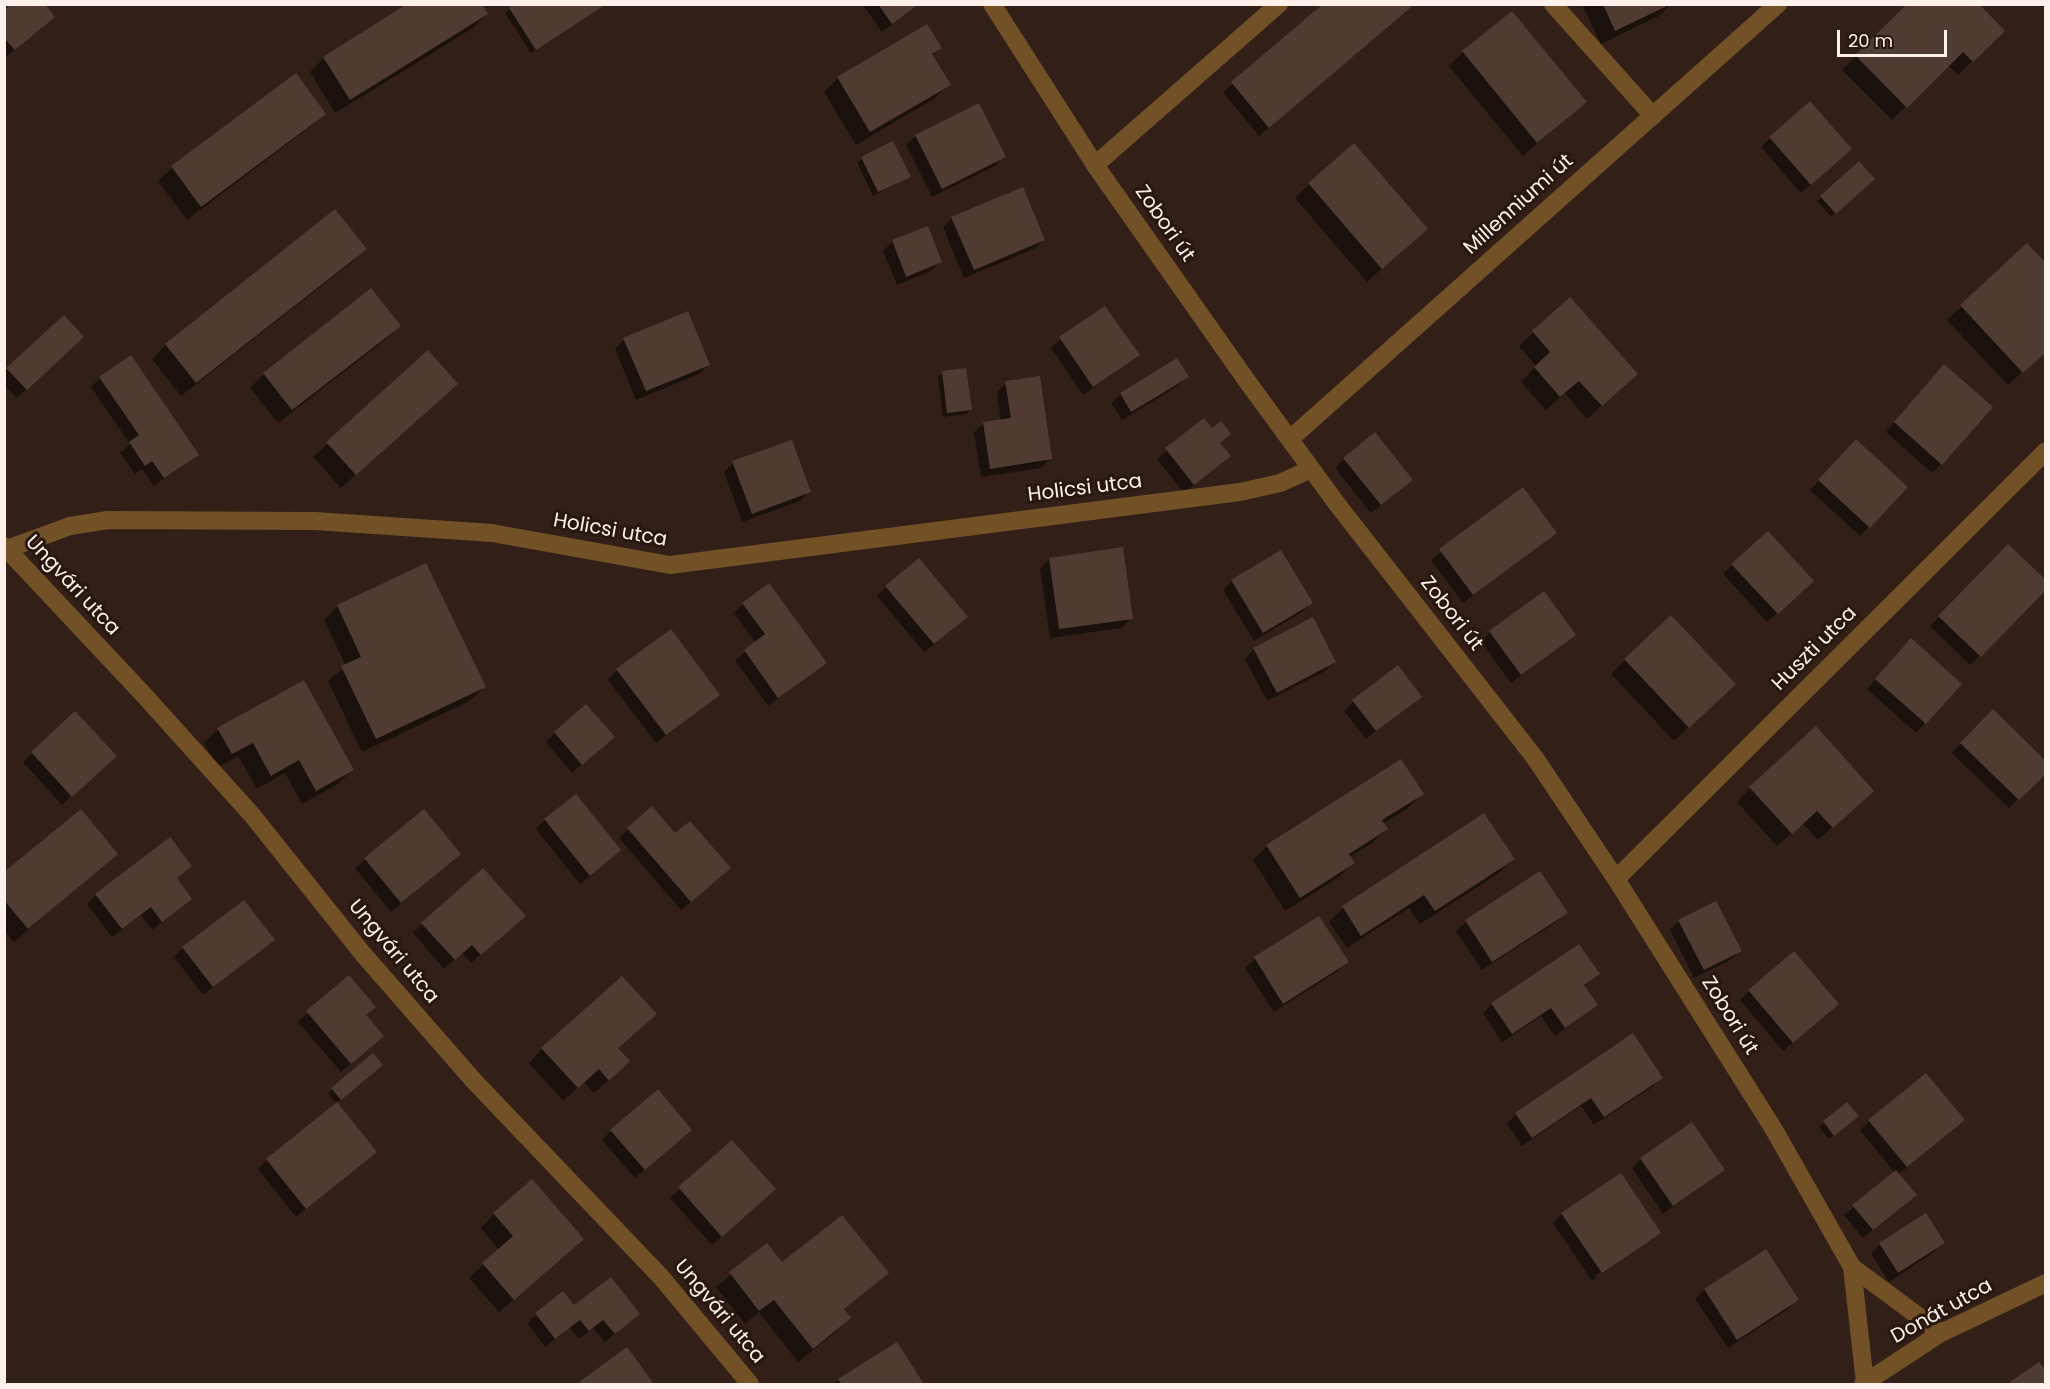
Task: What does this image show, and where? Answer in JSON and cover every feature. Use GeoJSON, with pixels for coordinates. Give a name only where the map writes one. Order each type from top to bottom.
{"type":"FeatureCollection","features":[{"type":"Feature","properties":{"kind":"street","name":"Zobori út"},"geometry":{"type":"LineString","coordinates":[[992,4],[1095,165],[1290,439],[1535,758],[1616,879],[1773,1128],[1852,1267],[1864,1384]]}},
{"type":"Feature","properties":{"kind":"street"},"geometry":{"type":"LineString","coordinates":[[1095,165],[1279,4]]}},
{"type":"Feature","properties":{"kind":"street"},"geometry":{"type":"LineString","coordinates":[[1553,4],[1653,116]]}},
{"type":"Feature","properties":{"kind":"street","name":"Millenniumi út"},"geometry":{"type":"LineString","coordinates":[[1290,439],[1778,4]]}},
{"type":"Feature","properties":{"kind":"street","name":"Huszti utca"},"geometry":{"type":"LineString","coordinates":[[1616,879],[2046,451]]}},
{"type":"Feature","properties":{"kind":"street","name":"Holicsi utca"},"geometry":{"type":"LineString","coordinates":[[6,547],[70,526],[108,520],[315,521],[492,533],[669,565],[1240,492],[1280,483],[1311,468]]}},
{"type":"Feature","properties":{"kind":"street","name":"Ungvári utca"},"geometry":{"type":"LineString","coordinates":[[6,547],[244,807],[363,954],[466,1073],[661,1277],[750,1384]]}},
{"type":"Feature","properties":{"kind":"street","name":"Zobori út"},"geometry":{"type":"LineString","coordinates":[[1852,1267],[1941,1333]]}},
{"type":"Feature","properties":{"kind":"street","name":"Donát utca"},"geometry":{"type":"LineString","coordinates":[[1864,1384],[1941,1333],[2046,1283]]}},
{"type":"Feature","properties":{"kind":"building"},"geometry":{"type":"Polygon","coordinates":[[[12,4],[45,4],[55,17],[15,50],[4,38],[4,10],[12,4]]]}},
{"type":"Feature","properties":{"kind":"building"},"geometry":{"type":"Polygon","coordinates":[[[407,4],[482,4],[488,14],[350,100],[323,57],[407,4]]]}},
{"type":"Feature","properties":{"kind":"building"},"geometry":{"type":"Polygon","coordinates":[[[514,4],[606,4],[536,50],[509,8],[514,4]]]}},
{"type":"Feature","properties":{"kind":"building"},"geometry":{"type":"Polygon","coordinates":[[[878,4],[919,4],[892,24],[878,4]]]}},
{"type":"Feature","properties":{"kind":"building"},"geometry":{"type":"Polygon","coordinates":[[[1323,4],[1415,4],[1269,128],[1231,82],[1323,4]]]}},
{"type":"Feature","properties":{"kind":"building"},"geometry":{"type":"Polygon","coordinates":[[[1603,4],[1671,4],[1615,31],[1603,4]]]}},
{"type":"Feature","properties":{"kind":"building"},"geometry":{"type":"Polygon","coordinates":[[[1907,4],[1979,4],[2005,31],[1973,62],[1963,52],[1907,108],[1855,55],[1907,4]]]}},
{"type":"Feature","properties":{"kind":"building"},"geometry":{"type":"Polygon","coordinates":[[[1512,11],[1587,102],[1537,143],[1462,51],[1512,11]]]}},
{"type":"Feature","properties":{"kind":"building"},"geometry":{"type":"Polygon","coordinates":[[[927,24],[942,48],[932,54],[951,85],[870,132],[837,77],[927,24]]]}},
{"type":"Feature","properties":{"kind":"building"},"geometry":{"type":"Polygon","coordinates":[[[296,73],[326,114],[201,207],[171,166],[296,73]]]}},
{"type":"Feature","properties":{"kind":"building"},"geometry":{"type":"Polygon","coordinates":[[[1810,101],[1852,149],[1811,185],[1769,137],[1810,101]]]}},
{"type":"Feature","properties":{"kind":"building"},"geometry":{"type":"Polygon","coordinates":[[[979,103],[1006,157],[942,189],[915,135],[979,103]]]}},
{"type":"Feature","properties":{"kind":"building"},"geometry":{"type":"Polygon","coordinates":[[[893,141],[911,177],[878,192],[861,157],[893,141]]]}},
{"type":"Feature","properties":{"kind":"building"},"geometry":{"type":"Polygon","coordinates":[[[1354,143],[1428,229],[1382,269],[1308,183],[1354,143]]]}},
{"type":"Feature","properties":{"kind":"building"},"geometry":{"type":"Polygon","coordinates":[[[1859,161],[1875,179],[1836,214],[1820,196],[1859,161]]]}},
{"type":"Feature","properties":{"kind":"building"},"geometry":{"type":"Polygon","coordinates":[[[1023,187],[1045,240],[974,270],[951,217],[1023,187]]]}},
{"type":"Feature","properties":{"kind":"building"},"geometry":{"type":"Polygon","coordinates":[[[335,209],[367,249],[196,383],[165,344],[335,209]]]}},
{"type":"Feature","properties":{"kind":"building"},"geometry":{"type":"Polygon","coordinates":[[[928,226],[942,262],[906,277],[892,240],[928,226]]]}},
{"type":"Feature","properties":{"kind":"building"},"geometry":{"type":"Polygon","coordinates":[[[2027,243],[2046,263],[2046,352],[2023,373],[1960,305],[2027,243]]]}},
{"type":"Feature","properties":{"kind":"building"},"geometry":{"type":"Polygon","coordinates":[[[371,288],[401,326],[292,410],[263,373],[371,288]]]}},
{"type":"Feature","properties":{"kind":"building"},"geometry":{"type":"Polygon","coordinates":[[[1570,297],[1638,374],[1602,406],[1579,381],[1560,397],[1534,367],[1550,352],[1532,331],[1570,297]]]}},
{"type":"Feature","properties":{"kind":"building"},"geometry":{"type":"Polygon","coordinates":[[[1105,306],[1140,355],[1093,387],[1059,337],[1105,306]]]}},
{"type":"Feature","properties":{"kind":"building"},"geometry":{"type":"Polygon","coordinates":[[[688,311],[710,365],[646,391],[623,338],[688,311]]]}},
{"type":"Feature","properties":{"kind":"building"},"geometry":{"type":"Polygon","coordinates":[[[64,315],[84,337],[27,390],[6,368],[64,315]]]}},
{"type":"Feature","properties":{"kind":"building"},"geometry":{"type":"Polygon","coordinates":[[[428,350],[458,384],[356,475],[326,442],[428,350]]]}},
{"type":"Feature","properties":{"kind":"building"},"geometry":{"type":"Polygon","coordinates":[[[131,355],[199,455],[164,478],[152,461],[145,466],[129,442],[139,435],[99,377],[131,355]]]}},
{"type":"Feature","properties":{"kind":"building"},"geometry":{"type":"Polygon","coordinates":[[[1177,358],[1189,377],[1131,412],[1120,393],[1177,358]]]}},
{"type":"Feature","properties":{"kind":"building"},"geometry":{"type":"Polygon","coordinates":[[[1944,364],[1993,407],[1942,465],[1894,422],[1944,364]]]}},
{"type":"Feature","properties":{"kind":"building"},"geometry":{"type":"Polygon","coordinates":[[[966,368],[972,410],[947,413],[942,371],[966,368]]]}},
{"type":"Feature","properties":{"kind":"building"},"geometry":{"type":"Polygon","coordinates":[[[1040,376],[1052,459],[990,469],[983,422],[1011,418],[1005,381],[1040,376]]]}},
{"type":"Feature","properties":{"kind":"building"},"geometry":{"type":"Polygon","coordinates":[[[1204,418],[1212,428],[1221,421],[1231,434],[1220,443],[1231,456],[1194,485],[1165,448],[1204,418]]]}},
{"type":"Feature","properties":{"kind":"building"},"geometry":{"type":"Polygon","coordinates":[[[1375,432],[1413,480],[1381,505],[1343,458],[1375,432]]]}},
{"type":"Feature","properties":{"kind":"building"},"geometry":{"type":"Polygon","coordinates":[[[1856,439],[1908,487],[1870,528],[1818,480],[1856,439]]]}},
{"type":"Feature","properties":{"kind":"building"},"geometry":{"type":"Polygon","coordinates":[[[792,440],[811,492],[752,514],[732,461],[792,440]]]}},
{"type":"Feature","properties":{"kind":"building"},"geometry":{"type":"Polygon","coordinates":[[[1523,487],[1557,533],[1473,595],[1439,549],[1523,487]]]}},
{"type":"Feature","properties":{"kind":"building"},"geometry":{"type":"Polygon","coordinates":[[[1768,531],[1814,581],[1778,614],[1731,564],[1768,531]]]}},
{"type":"Feature","properties":{"kind":"building"},"geometry":{"type":"Polygon","coordinates":[[[2008,544],[2046,580],[2046,590],[1981,657],[1938,616],[2008,544]]]}},
{"type":"Feature","properties":{"kind":"building"},"geometry":{"type":"Polygon","coordinates":[[[1123,547],[1133,619],[1059,629],[1049,558],[1123,547]]]}},
{"type":"Feature","properties":{"kind":"building"},"geometry":{"type":"Polygon","coordinates":[[[1281,550],[1313,603],[1263,633],[1231,580],[1281,550]]]}},
{"type":"Feature","properties":{"kind":"building"},"geometry":{"type":"Polygon","coordinates":[[[919,558],[968,617],[934,644],[885,586],[919,558]]]}},
{"type":"Feature","properties":{"kind":"building"},"geometry":{"type":"Polygon","coordinates":[[[426,563],[486,687],[376,739],[341,666],[361,657],[337,605],[426,563]]]}},
{"type":"Feature","properties":{"kind":"building"},"geometry":{"type":"Polygon","coordinates":[[[769,583],[827,663],[778,698],[744,650],[765,634],[742,603],[769,583]]]}},
{"type":"Feature","properties":{"kind":"building"},"geometry":{"type":"Polygon","coordinates":[[[1544,591],[1576,635],[1521,675],[1489,631],[1544,591]]]}},
{"type":"Feature","properties":{"kind":"building"},"geometry":{"type":"Polygon","coordinates":[[[1671,615],[1736,684],[1689,728],[1624,659],[1671,615]]]}},
{"type":"Feature","properties":{"kind":"building"},"geometry":{"type":"Polygon","coordinates":[[[1313,617],[1336,662],[1277,693],[1253,648],[1313,617]]]}},
{"type":"Feature","properties":{"kind":"building"},"geometry":{"type":"Polygon","coordinates":[[[671,629],[720,695],[666,735],[616,669],[671,629]]]}},
{"type":"Feature","properties":{"kind":"building"},"geometry":{"type":"Polygon","coordinates":[[[1911,638],[1962,684],[1926,724],[1875,679],[1911,638]]]}},
{"type":"Feature","properties":{"kind":"building"},"geometry":{"type":"Polygon","coordinates":[[[1398,665],[1422,697],[1376,731],[1352,700],[1398,665]]]}},
{"type":"Feature","properties":{"kind":"building"},"geometry":{"type":"Polygon","coordinates":[[[304,680],[354,770],[316,791],[299,760],[271,776],[253,743],[232,754],[217,728],[304,680]]]}},
{"type":"Feature","properties":{"kind":"building"},"geometry":{"type":"Polygon","coordinates":[[[586,704],[615,737],[582,765],[554,732],[586,704]]]}},
{"type":"Feature","properties":{"kind":"building"},"geometry":{"type":"Polygon","coordinates":[[[1993,709],[2046,761],[2046,774],[2019,800],[1960,743],[1993,709]]]}},
{"type":"Feature","properties":{"kind":"building"},"geometry":{"type":"Polygon","coordinates":[[[75,711],[117,756],[72,797],[31,752],[75,711]]]}},
{"type":"Feature","properties":{"kind":"building"},"geometry":{"type":"Polygon","coordinates":[[[1816,726],[1874,791],[1833,828],[1817,811],[1792,834],[1749,787],[1816,726]]]}},
{"type":"Feature","properties":{"kind":"building"},"geometry":{"type":"Polygon","coordinates":[[[1401,759],[1424,794],[1382,820],[1388,829],[1349,854],[1355,863],[1300,898],[1266,845],[1401,759]]]}},
{"type":"Feature","properties":{"kind":"building"},"geometry":{"type":"Polygon","coordinates":[[[576,794],[621,850],[590,876],[544,819],[576,794]]]}},
{"type":"Feature","properties":{"kind":"building"},"geometry":{"type":"Polygon","coordinates":[[[652,806],[675,833],[690,821],[731,868],[691,902],[627,828],[652,806]]]}},
{"type":"Feature","properties":{"kind":"building"},"geometry":{"type":"Polygon","coordinates":[[[81,809],[118,854],[28,929],[4,900],[4,872],[81,809]]]}},
{"type":"Feature","properties":{"kind":"building"},"geometry":{"type":"Polygon","coordinates":[[[424,809],[461,854],[401,903],[364,858],[424,809]]]}},
{"type":"Feature","properties":{"kind":"building"},"geometry":{"type":"Polygon","coordinates":[[[1484,813],[1515,859],[1435,911],[1424,895],[1361,936],[1342,906],[1484,813]]]}},
{"type":"Feature","properties":{"kind":"building"},"geometry":{"type":"Polygon","coordinates":[[[170,837],[192,866],[177,878],[192,899],[162,922],[151,907],[122,929],[95,894],[170,837]]]}},
{"type":"Feature","properties":{"kind":"building"},"geometry":{"type":"Polygon","coordinates":[[[483,868],[526,916],[481,955],[472,945],[455,960],[421,923],[483,868]]]}},
{"type":"Feature","properties":{"kind":"building"},"geometry":{"type":"Polygon","coordinates":[[[1540,871],[1568,913],[1492,962],[1465,920],[1540,871]]]}},
{"type":"Feature","properties":{"kind":"building"},"geometry":{"type":"Polygon","coordinates":[[[244,900],[275,940],[213,987],[182,947],[244,900]]]}},
{"type":"Feature","properties":{"kind":"building"},"geometry":{"type":"Polygon","coordinates":[[[1716,901],[1742,951],[1704,970],[1678,920],[1716,901]]]}},
{"type":"Feature","properties":{"kind":"building"},"geometry":{"type":"Polygon","coordinates":[[[1319,916],[1349,962],[1283,1004],[1254,957],[1319,916]]]}},
{"type":"Feature","properties":{"kind":"building"},"geometry":{"type":"Polygon","coordinates":[[[1579,944],[1600,974],[1584,985],[1598,1005],[1565,1028],[1551,1008],[1512,1034],[1491,1003],[1579,944]]]}},
{"type":"Feature","properties":{"kind":"building"},"geometry":{"type":"Polygon","coordinates":[[[1794,951],[1839,1004],[1793,1043],[1748,990],[1794,951]]]}},
{"type":"Feature","properties":{"kind":"building"},"geometry":{"type":"Polygon","coordinates":[[[349,975],[376,1007],[366,1015],[384,1036],[351,1064],[306,1011],[349,975]]]}},
{"type":"Feature","properties":{"kind":"building"},"geometry":{"type":"Polygon","coordinates":[[[622,976],[657,1014],[618,1048],[630,1061],[609,1081],[599,1069],[578,1088],[541,1048],[622,976]]]}},
{"type":"Feature","properties":{"kind":"building"},"geometry":{"type":"Polygon","coordinates":[[[1633,1033],[1663,1078],[1604,1117],[1591,1098],[1532,1138],[1515,1113],[1633,1033]]]}},
{"type":"Feature","properties":{"kind":"building"},"geometry":{"type":"Polygon","coordinates":[[[373,1053],[383,1065],[341,1100],[331,1088],[373,1053]]]}},
{"type":"Feature","properties":{"kind":"building"},"geometry":{"type":"Polygon","coordinates":[[[1926,1073],[1965,1120],[1907,1167],[1868,1120],[1926,1073]]]}},
{"type":"Feature","properties":{"kind":"building"},"geometry":{"type":"Polygon","coordinates":[[[658,1089],[692,1130],[645,1170],[610,1130],[658,1089]]]}},
{"type":"Feature","properties":{"kind":"building"},"geometry":{"type":"Polygon","coordinates":[[[337,1102],[377,1152],[306,1209],[266,1159],[337,1102]]]}},
{"type":"Feature","properties":{"kind":"building"},"geometry":{"type":"Polygon","coordinates":[[[1847,1102],[1859,1116],[1834,1136],[1823,1121],[1847,1102]]]}},
{"type":"Feature","properties":{"kind":"building"},"geometry":{"type":"Polygon","coordinates":[[[1692,1122],[1725,1170],[1673,1206],[1640,1158],[1692,1122]]]}},
{"type":"Feature","properties":{"kind":"building"},"geometry":{"type":"Polygon","coordinates":[[[732,1140],[776,1189],[722,1237],[678,1187],[732,1140]]]}},
{"type":"Feature","properties":{"kind":"building"},"geometry":{"type":"Polygon","coordinates":[[[1896,1170],[1917,1195],[1873,1230],[1852,1205],[1896,1170]]]}},
{"type":"Feature","properties":{"kind":"building"},"geometry":{"type":"Polygon","coordinates":[[[1621,1173],[1661,1233],[1602,1273],[1561,1213],[1621,1173]]]}},
{"type":"Feature","properties":{"kind":"building"},"geometry":{"type":"Polygon","coordinates":[[[532,1179],[584,1239],[514,1300],[482,1263],[513,1236],[493,1213],[532,1179]]]}},
{"type":"Feature","properties":{"kind":"building"},"geometry":{"type":"Polygon","coordinates":[[[1926,1213],[1945,1243],[1898,1273],[1879,1243],[1926,1213]]]}},
{"type":"Feature","properties":{"kind":"building"},"geometry":{"type":"Polygon","coordinates":[[[842,1215],[889,1273],[844,1309],[851,1318],[813,1349],[774,1300],[759,1311],[729,1272],[767,1243],[782,1262],[842,1215]]]}},
{"type":"Feature","properties":{"kind":"building"},"geometry":{"type":"Polygon","coordinates":[[[1766,1249],[1799,1300],[1737,1340],[1704,1289],[1766,1249]]]}},
{"type":"Feature","properties":{"kind":"building"},"geometry":{"type":"Polygon","coordinates":[[[611,1277],[640,1314],[615,1334],[603,1320],[589,1331],[580,1320],[555,1339],[535,1313],[563,1291],[574,1305],[611,1277]]]}},
{"type":"Feature","properties":{"kind":"building"},"geometry":{"type":"Polygon","coordinates":[[[897,1342],[924,1384],[841,1384],[838,1379],[897,1342]]]}},
{"type":"Feature","properties":{"kind":"building"},"geometry":{"type":"Polygon","coordinates":[[[627,1347],[654,1384],[580,1384],[579,1382],[627,1347]]]}},
{"type":"Feature","properties":{"kind":"building"},"geometry":{"type":"Polygon","coordinates":[[[2039,1362],[2046,1371],[2046,1384],[2007,1384],[2039,1362]]]}}]}
